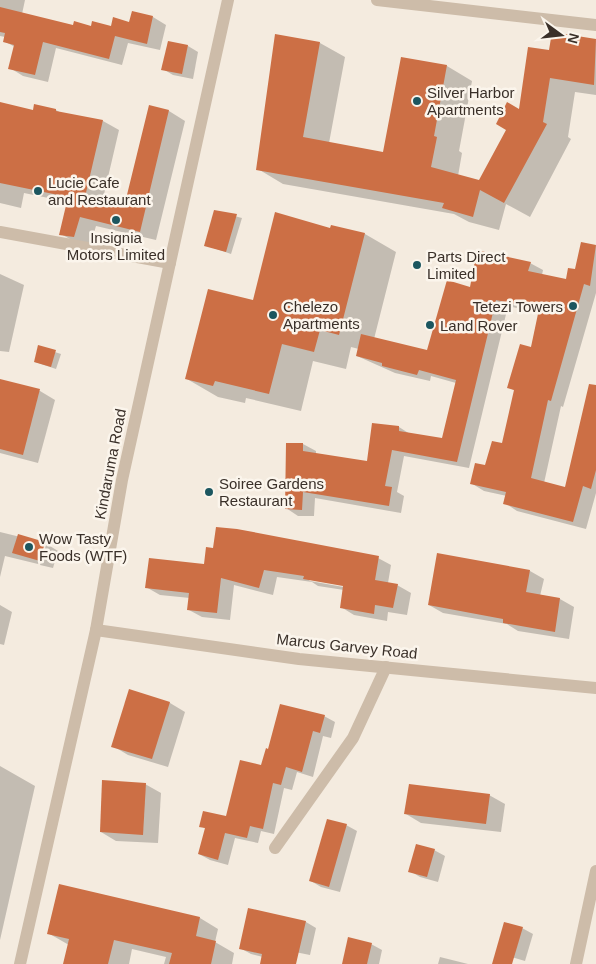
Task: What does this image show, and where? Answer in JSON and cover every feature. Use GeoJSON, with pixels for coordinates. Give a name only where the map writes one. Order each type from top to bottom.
{"type":"FeatureCollection","features":[{"type":"Feature","properties":{"kind":"street","name":"Kindaruma Road"},"geometry":{"type":"LineString","coordinates":[[20,964],[96,630],[122,480],[228,0]]}},
{"type":"Feature","properties":{"kind":"street"},"geometry":{"type":"LineString","coordinates":[[377,0],[596,25]]}},
{"type":"Feature","properties":{"kind":"street"},"geometry":{"type":"LineString","coordinates":[[0,232],[170,263]]}},
{"type":"Feature","properties":{"kind":"street","name":"Marcus Garvey Road"},"geometry":{"type":"LineString","coordinates":[[96,630],[299,658],[596,688]]}},
{"type":"Feature","properties":{"kind":"street"},"geometry":{"type":"LineString","coordinates":[[275,848],[354,738],[386,667]]}},
{"type":"Feature","properties":{"kind":"street"},"geometry":{"type":"LineString","coordinates":[[576,964],[596,871]]}},
{"type":"Feature","properties":{"kind":"building"},"geometry":{"type":"Polygon","coordinates":[[[0,7],[73,25],[74,21],[91,26],[92,21],[111,26],[113,17],[129,22],[132,11],[153,16],[147,44],[115,36],[109,59],[43,42],[35,75],[8,69],[14,45],[3,42],[5,33],[0,32],[0,7]]]}},
{"type":"Feature","properties":{"kind":"building","name":"Silver Harbor Apartments"},"geometry":{"type":"Polygon","coordinates":[[[552,32],[596,39],[594,85],[550,78],[543,122],[547,124],[504,203],[480,190],[473,217],[442,208],[444,203],[256,170],[275,34],[320,42],[303,137],[383,152],[401,57],[447,65],[434,136],[437,137],[431,167],[479,180],[506,130],[496,124],[507,102],[519,109],[528,47],[549,50],[552,32]]]}},
{"type":"Feature","properties":{"kind":"building"},"geometry":{"type":"Polygon","coordinates":[[[168,41],[188,45],[182,74],[161,70],[168,41]]]}},
{"type":"Feature","properties":{"kind":"building"},"geometry":{"type":"Polygon","coordinates":[[[0,102],[33,110],[34,104],[56,109],[56,111],[103,120],[85,197],[124,207],[149,105],[169,110],[140,232],[80,217],[74,237],[59,235],[68,197],[0,183],[0,102]]]}},
{"type":"Feature","properties":{"kind":"building"},"geometry":{"type":"Polygon","coordinates":[[[214,210],[237,214],[226,252],[204,246],[214,210]]]}},
{"type":"Feature","properties":{"kind":"building","name":"Chelezo Apartments"},"geometry":{"type":"Polygon","coordinates":[[[275,212],[330,228],[331,225],[365,233],[339,335],[320,330],[314,352],[282,344],[269,394],[215,381],[213,386],[185,379],[208,289],[253,300],[275,212]]]}},
{"type":"Feature","properties":{"kind":"building"},"geometry":{"type":"Polygon","coordinates":[[[581,242],[596,245],[590,286],[584,284],[551,401],[548,400],[531,478],[565,487],[589,384],[596,385],[596,470],[591,489],[583,486],[573,522],[503,504],[506,492],[470,484],[475,463],[485,465],[492,441],[502,443],[514,390],[507,388],[520,344],[531,347],[539,309],[496,300],[457,462],[392,450],[385,486],[392,487],[389,506],[303,492],[302,510],[285,509],[286,443],[303,443],[303,451],[367,461],[372,423],[399,426],[399,431],[442,438],[456,380],[419,370],[417,375],[382,366],[382,363],[356,356],[361,334],[427,350],[447,280],[470,287],[477,250],[531,262],[528,271],[566,279],[568,268],[575,269],[581,242]]]}},
{"type":"Feature","properties":{"kind":"building"},"geometry":{"type":"Polygon","coordinates":[[[38,345],[56,350],[51,367],[34,362],[38,345]]]}},
{"type":"Feature","properties":{"kind":"building"},"geometry":{"type":"Polygon","coordinates":[[[0,379],[40,389],[23,455],[0,449],[0,379]]]}},
{"type":"Feature","properties":{"kind":"building"},"geometry":{"type":"Polygon","coordinates":[[[216,527],[237,529],[379,556],[375,580],[398,584],[393,608],[375,605],[374,614],[340,608],[343,586],[303,579],[304,576],[264,570],[259,588],[221,578],[217,613],[187,610],[189,593],[145,588],[149,558],[204,564],[206,547],[213,548],[216,527]]]}},
{"type":"Feature","properties":{"kind":"building","name":"Wow Tasty Foods (WTF)"},"geometry":{"type":"Polygon","coordinates":[[[18,534],[45,542],[40,561],[12,553],[18,534]]]}},
{"type":"Feature","properties":{"kind":"building"},"geometry":{"type":"Polygon","coordinates":[[[437,553],[530,570],[526,592],[560,598],[555,632],[503,623],[503,619],[428,605],[437,553]]]}},
{"type":"Feature","properties":{"kind":"building"},"geometry":{"type":"Polygon","coordinates":[[[129,689],[170,702],[152,759],[111,747],[129,689]]]}},
{"type":"Feature","properties":{"kind":"building"},"geometry":{"type":"Polygon","coordinates":[[[280,704],[325,715],[320,733],[313,731],[302,772],[286,767],[281,785],[273,783],[263,829],[250,826],[247,838],[225,833],[218,860],[198,854],[205,828],[199,827],[203,811],[226,816],[240,760],[261,765],[266,748],[268,749],[280,704]]]}},
{"type":"Feature","properties":{"kind":"building"},"geometry":{"type":"Polygon","coordinates":[[[102,780],[146,783],[143,835],[100,832],[102,780]]]}},
{"type":"Feature","properties":{"kind":"building"},"geometry":{"type":"Polygon","coordinates":[[[409,784],[490,794],[486,824],[404,814],[409,784]]]}},
{"type":"Feature","properties":{"kind":"building"},"geometry":{"type":"Polygon","coordinates":[[[327,819],[347,824],[329,887],[309,881],[327,819]]]}},
{"type":"Feature","properties":{"kind":"building"},"geometry":{"type":"Polygon","coordinates":[[[416,844],[435,849],[427,877],[408,872],[416,844]]]}},
{"type":"Feature","properties":{"kind":"building"},"geometry":{"type":"Polygon","coordinates":[[[59,884],[200,917],[196,936],[216,941],[211,964],[169,964],[172,953],[114,940],[108,964],[63,964],[69,939],[47,934],[59,884]]]}},
{"type":"Feature","properties":{"kind":"building"},"geometry":{"type":"Polygon","coordinates":[[[248,908],[306,921],[296,964],[260,964],[262,954],[239,949],[248,908]]]}},
{"type":"Feature","properties":{"kind":"building"},"geometry":{"type":"Polygon","coordinates":[[[504,922],[523,927],[512,964],[492,964],[504,922]]]}},
{"type":"Feature","properties":{"kind":"building"},"geometry":{"type":"Polygon","coordinates":[[[348,937],[372,943],[367,964],[342,964],[348,937]]]}},
{"type":"Feature","properties":{"kind":"place","name":"Silver Harbor Apartments"},"geometry":{"type":"Point","coordinates":[417,101]}},
{"type":"Feature","properties":{"kind":"place","name":"Lucie Cafe and Restaurant"},"geometry":{"type":"Point","coordinates":[38,191]}},
{"type":"Feature","properties":{"kind":"place","name":"Insignia Motors Limited"},"geometry":{"type":"Point","coordinates":[116,220]}},
{"type":"Feature","properties":{"kind":"place","name":"Parts Direct Limited"},"geometry":{"type":"Point","coordinates":[417,265]}},
{"type":"Feature","properties":{"kind":"place","name":"Tetezi Towers"},"geometry":{"type":"Point","coordinates":[573,306]}},
{"type":"Feature","properties":{"kind":"place","name":"Chelezo Apartments"},"geometry":{"type":"Point","coordinates":[273,315]}},
{"type":"Feature","properties":{"kind":"place","name":"Land Rover"},"geometry":{"type":"Point","coordinates":[430,325]}},
{"type":"Feature","properties":{"kind":"place","name":"Soiree Gardens Restaurant"},"geometry":{"type":"Point","coordinates":[209,492]}},
{"type":"Feature","properties":{"kind":"place","name":"Wow Tasty Foods (WTF)"},"geometry":{"type":"Point","coordinates":[29,547]}}]}
